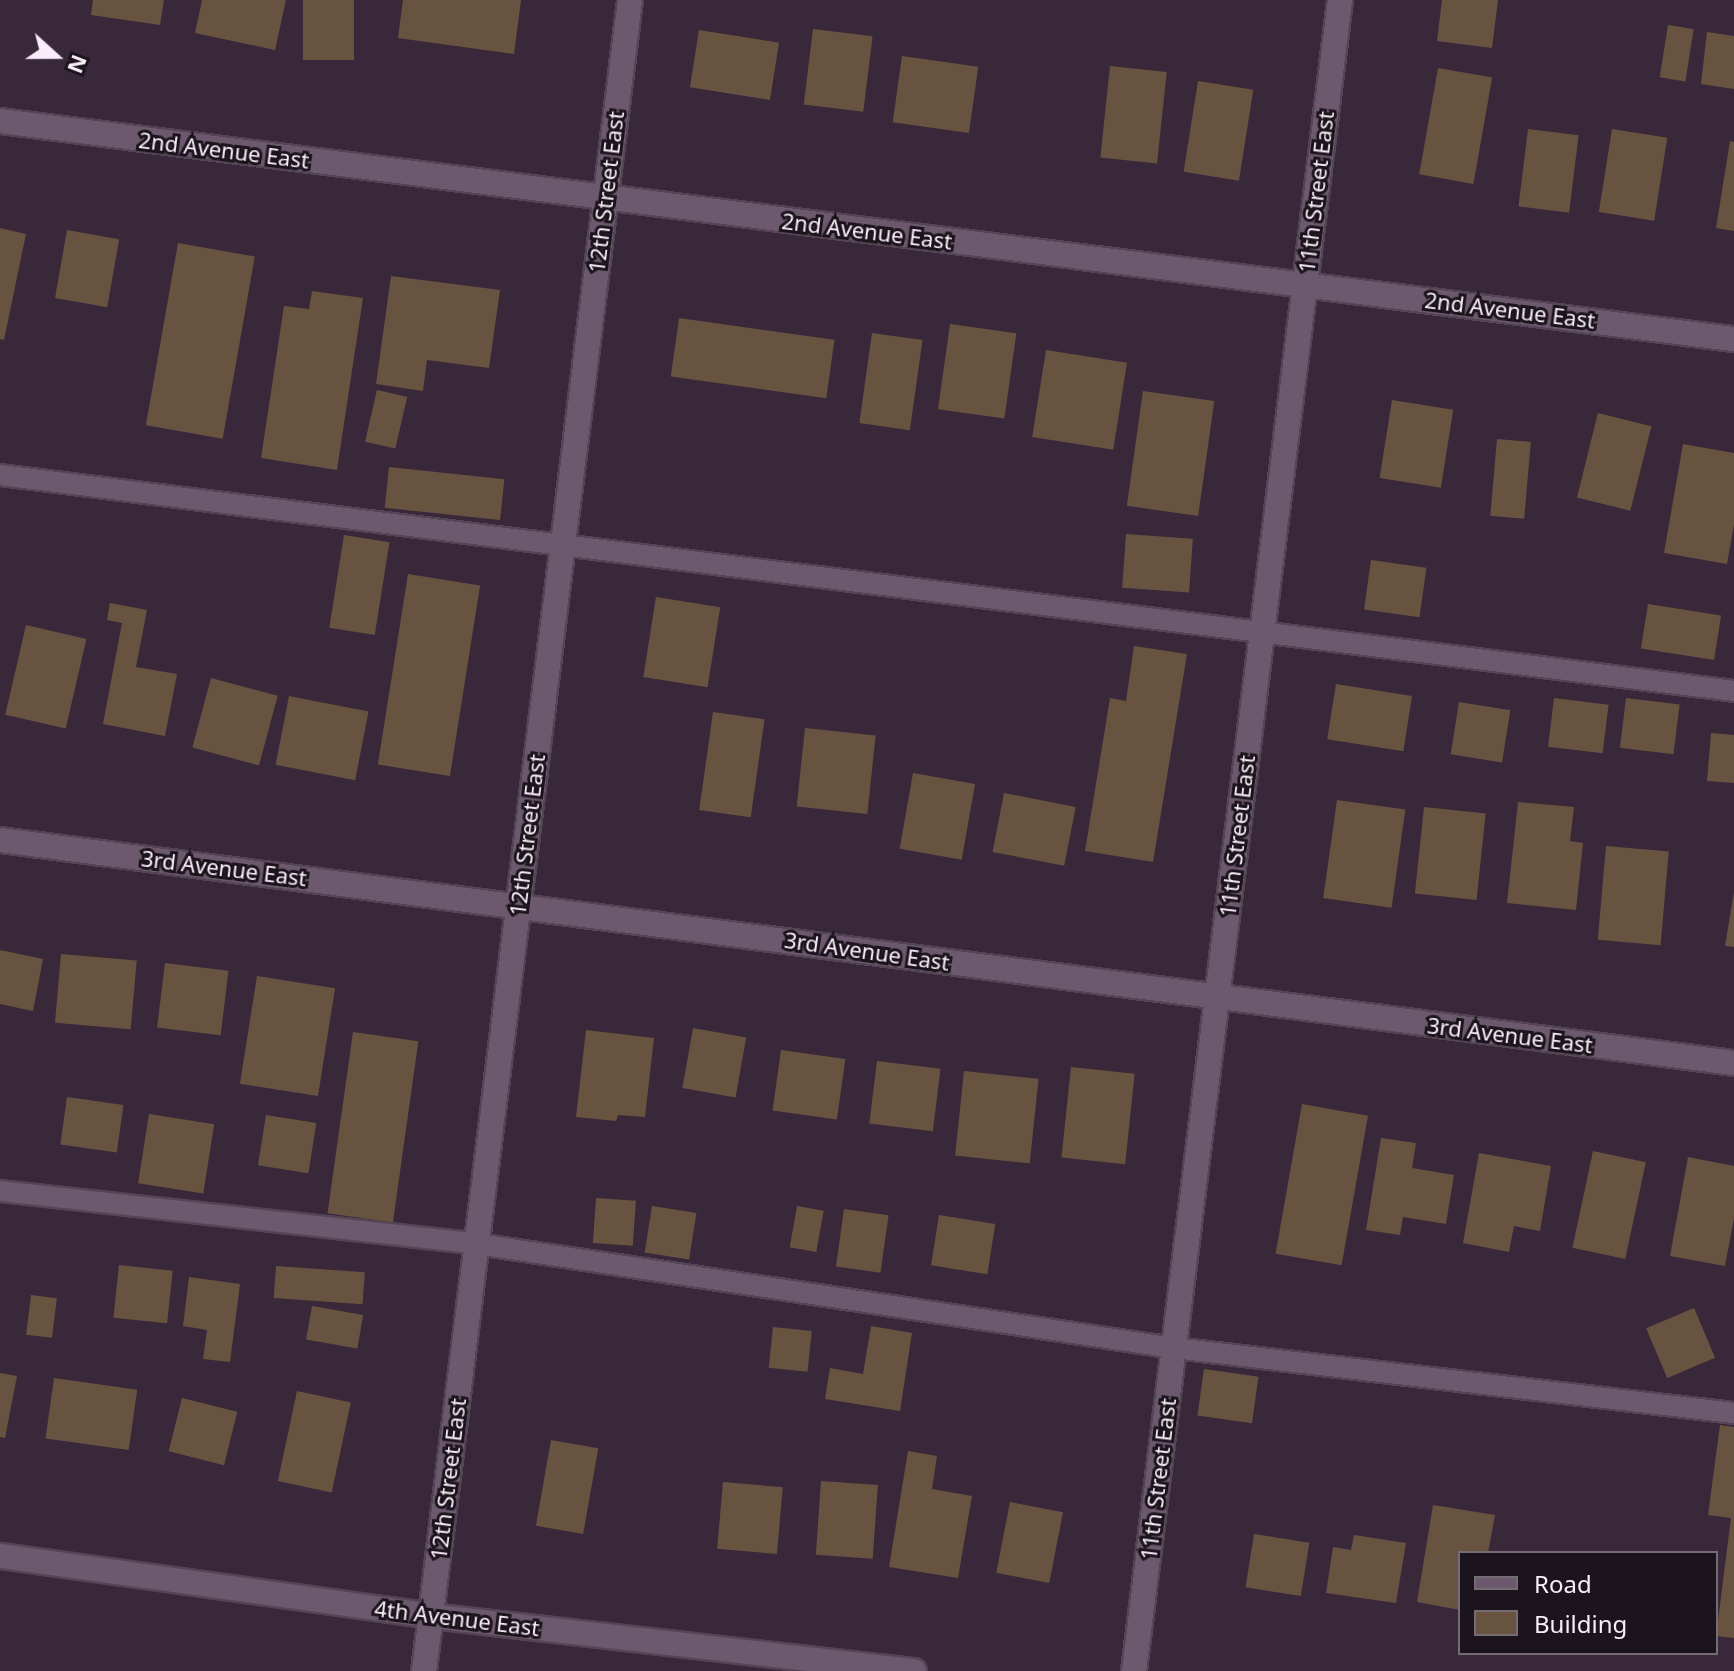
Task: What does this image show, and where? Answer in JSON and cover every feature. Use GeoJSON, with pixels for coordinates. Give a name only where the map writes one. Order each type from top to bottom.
{"type":"FeatureCollection","features":[{"type":"Feature","properties":{"kind":"street","name":"12th Street East"},"geometry":{"type":"LineString","coordinates":[[424,1671],[630,0]]}},
{"type":"Feature","properties":{"kind":"street","name":"11th Street East"},"geometry":{"type":"LineString","coordinates":[[1134,1671],[1340,0]]}},
{"type":"Feature","properties":{"kind":"street","name":"2nd Avenue East"},"geometry":{"type":"LineString","coordinates":[[0,121],[605,200],[1734,339]]}},
{"type":"Feature","properties":{"kind":"street","name":"3rd Avenue East"},"geometry":{"type":"LineString","coordinates":[[0,840],[1734,1063]]}},
{"type":"Feature","properties":{"kind":"street","name":"4th Avenue East"},"geometry":{"type":"LineString","coordinates":[[0,1556],[431,1616],[914,1671]]}},
{"type":"Feature","properties":{"kind":"lane"},"geometry":{"type":"LineString","coordinates":[[0,475],[1262,635],[1734,691]]}},
{"type":"Feature","properties":{"kind":"lane"},"geometry":{"type":"LineString","coordinates":[[0,1191],[477,1244],[1174,1348],[1734,1413]]}},
{"type":"Feature","properties":{"kind":"building"},"geometry":{"type":"Polygon","coordinates":[[[93,0],[164,0],[160,25],[91,15],[93,0]]]}},
{"type":"Feature","properties":{"kind":"building"},"geometry":{"type":"Polygon","coordinates":[[[202,0],[286,0],[275,50],[195,33],[202,0]]]}},
{"type":"Feature","properties":{"kind":"building"},"geometry":{"type":"Polygon","coordinates":[[[303,0],[354,0],[354,60],[303,60],[303,0]]]}},
{"type":"Feature","properties":{"kind":"building"},"geometry":{"type":"Polygon","coordinates":[[[403,0],[521,0],[514,54],[398,38],[403,0]]]}},
{"type":"Feature","properties":{"kind":"building"},"geometry":{"type":"Polygon","coordinates":[[[1442,0],[1498,0],[1492,48],[1437,41],[1442,0]]]}},
{"type":"Feature","properties":{"kind":"building"},"geometry":{"type":"Polygon","coordinates":[[[1668,25],[1694,29],[1685,81],[1660,77],[1668,25]]]}},
{"type":"Feature","properties":{"kind":"building"},"geometry":{"type":"Polygon","coordinates":[[[813,29],[873,36],[863,112],[804,104],[813,29]]]}},
{"type":"Feature","properties":{"kind":"building"},"geometry":{"type":"Polygon","coordinates":[[[699,30],[779,43],[770,100],[690,87],[699,30]]]}},
{"type":"Feature","properties":{"kind":"building"},"geometry":{"type":"Polygon","coordinates":[[[1707,32],[1734,36],[1734,89],[1701,84],[1707,32]]]}},
{"type":"Feature","properties":{"kind":"building"},"geometry":{"type":"Polygon","coordinates":[[[902,56],[978,67],[969,133],[893,122],[902,56]]]}},
{"type":"Feature","properties":{"kind":"building"},"geometry":{"type":"Polygon","coordinates":[[[1110,66],[1167,72],[1157,163],[1100,157],[1110,66]]]}},
{"type":"Feature","properties":{"kind":"building"},"geometry":{"type":"Polygon","coordinates":[[[1438,68],[1492,78],[1473,184],[1419,174],[1438,68]]]}},
{"type":"Feature","properties":{"kind":"building"},"geometry":{"type":"Polygon","coordinates":[[[1198,81],[1253,90],[1239,181],[1184,172],[1198,81]]]}},
{"type":"Feature","properties":{"kind":"building"},"geometry":{"type":"Polygon","coordinates":[[[1528,129],[1579,135],[1569,213],[1518,206],[1528,129]]]}},
{"type":"Feature","properties":{"kind":"building"},"geometry":{"type":"Polygon","coordinates":[[[1612,129],[1667,138],[1654,221],[1599,212],[1612,129]]]}},
{"type":"Feature","properties":{"kind":"building"},"geometry":{"type":"Polygon","coordinates":[[[1730,141],[1734,142],[1734,231],[1716,228],[1730,141]]]}},
{"type":"Feature","properties":{"kind":"building"},"geometry":{"type":"Polygon","coordinates":[[[0,228],[26,234],[4,340],[0,339],[0,228]]]}},
{"type":"Feature","properties":{"kind":"building"},"geometry":{"type":"Polygon","coordinates":[[[67,230],[119,239],[107,307],[55,298],[67,230]]]}},
{"type":"Feature","properties":{"kind":"building"},"geometry":{"type":"Polygon","coordinates":[[[178,243],[255,257],[223,439],[146,425],[178,243]]]}},
{"type":"Feature","properties":{"kind":"building"},"geometry":{"type":"Polygon","coordinates":[[[391,276],[500,290],[489,368],[427,360],[423,391],[376,384],[391,276]]]}},
{"type":"Feature","properties":{"kind":"building"},"geometry":{"type":"Polygon","coordinates":[[[312,291],[363,298],[337,470],[261,458],[284,306],[309,309],[312,291]]]}},
{"type":"Feature","properties":{"kind":"building"},"geometry":{"type":"Polygon","coordinates":[[[679,318],[834,340],[826,398],[671,376],[679,318]]]}},
{"type":"Feature","properties":{"kind":"building"},"geometry":{"type":"Polygon","coordinates":[[[950,324],[1016,333],[1004,418],[938,409],[950,324]]]}},
{"type":"Feature","properties":{"kind":"building"},"geometry":{"type":"Polygon","coordinates":[[[872,333],[923,340],[910,430],[859,423],[872,333]]]}},
{"type":"Feature","properties":{"kind":"building"},"geometry":{"type":"Polygon","coordinates":[[[1046,350],[1127,363],[1113,450],[1032,437],[1046,350]]]}},
{"type":"Feature","properties":{"kind":"building"},"geometry":{"type":"Polygon","coordinates":[[[377,390],[407,397],[395,449],[365,442],[377,390]]]}},
{"type":"Feature","properties":{"kind":"building"},"geometry":{"type":"Polygon","coordinates":[[[1143,391],[1214,401],[1198,516],[1127,506],[1143,391]]]}},
{"type":"Feature","properties":{"kind":"building"},"geometry":{"type":"Polygon","coordinates":[[[1392,400],[1453,410],[1441,488],[1380,478],[1392,400]]]}},
{"type":"Feature","properties":{"kind":"building"},"geometry":{"type":"Polygon","coordinates":[[[1598,413],[1651,426],[1630,511],[1577,497],[1598,413]]]}},
{"type":"Feature","properties":{"kind":"building"},"geometry":{"type":"Polygon","coordinates":[[[1497,439],[1531,442],[1524,519],[1490,516],[1497,439]]]}},
{"type":"Feature","properties":{"kind":"building"},"geometry":{"type":"Polygon","coordinates":[[[1683,444],[1734,453],[1734,524],[1727,564],[1664,553],[1683,444]]]}},
{"type":"Feature","properties":{"kind":"building"},"geometry":{"type":"Polygon","coordinates":[[[389,467],[504,479],[500,520],[385,508],[389,467]]]}},
{"type":"Feature","properties":{"kind":"building"},"geometry":{"type":"Polygon","coordinates":[[[1126,534],[1193,539],[1189,593],[1122,588],[1126,534]]]}},
{"type":"Feature","properties":{"kind":"building"},"geometry":{"type":"Polygon","coordinates":[[[344,535],[389,542],[375,635],[329,628],[344,535]]]}},
{"type":"Feature","properties":{"kind":"building"},"geometry":{"type":"Polygon","coordinates":[[[1371,560],[1426,568],[1419,617],[1364,610],[1371,560]]]}},
{"type":"Feature","properties":{"kind":"building"},"geometry":{"type":"Polygon","coordinates":[[[408,574],[480,585],[450,776],[378,765],[408,574]]]}},
{"type":"Feature","properties":{"kind":"building"},"geometry":{"type":"Polygon","coordinates":[[[656,597],[720,607],[708,687],[643,677],[656,597]]]}},
{"type":"Feature","properties":{"kind":"building"},"geometry":{"type":"Polygon","coordinates":[[[110,603],[147,610],[136,667],[177,674],[165,736],[103,724],[122,623],[107,620],[110,603]]]}},
{"type":"Feature","properties":{"kind":"building"},"geometry":{"type":"Polygon","coordinates":[[[1648,604],[1721,616],[1714,660],[1641,648],[1648,604]]]}},
{"type":"Feature","properties":{"kind":"building"},"geometry":{"type":"Polygon","coordinates":[[[26,625],[86,639],[66,729],[5,715],[26,625]]]}},
{"type":"Feature","properties":{"kind":"building"},"geometry":{"type":"Polygon","coordinates":[[[1134,646],[1187,654],[1153,862],[1085,851],[1110,698],[1126,701],[1134,646]]]}},
{"type":"Feature","properties":{"kind":"building"},"geometry":{"type":"Polygon","coordinates":[[[211,678],[278,696],[259,765],[192,748],[211,678]]]}},
{"type":"Feature","properties":{"kind":"building"},"geometry":{"type":"Polygon","coordinates":[[[1336,684],[1412,696],[1403,751],[1327,739],[1336,684]]]}},
{"type":"Feature","properties":{"kind":"building"},"geometry":{"type":"Polygon","coordinates":[[[289,696],[369,711],[355,780],[276,765],[289,696]]]}},
{"type":"Feature","properties":{"kind":"building"},"geometry":{"type":"Polygon","coordinates":[[[1554,698],[1609,705],[1603,753],[1548,747],[1554,698]]]}},
{"type":"Feature","properties":{"kind":"building"},"geometry":{"type":"Polygon","coordinates":[[[1626,698],[1680,705],[1674,754],[1620,748],[1626,698]]]}},
{"type":"Feature","properties":{"kind":"building"},"geometry":{"type":"Polygon","coordinates":[[[1459,702],[1510,710],[1502,762],[1451,754],[1459,702]]]}},
{"type":"Feature","properties":{"kind":"building"},"geometry":{"type":"Polygon","coordinates":[[[713,712],[764,719],[751,817],[699,810],[713,712]]]}},
{"type":"Feature","properties":{"kind":"building"},"geometry":{"type":"Polygon","coordinates":[[[805,728],[876,735],[867,814],[797,807],[805,728]]]}},
{"type":"Feature","properties":{"kind":"building"},"geometry":{"type":"Polygon","coordinates":[[[1711,733],[1734,735],[1734,783],[1707,781],[1711,733]]]}},
{"type":"Feature","properties":{"kind":"building"},"geometry":{"type":"Polygon","coordinates":[[[913,773],[975,784],[962,860],[900,849],[913,773]]]}},
{"type":"Feature","properties":{"kind":"building"},"geometry":{"type":"Polygon","coordinates":[[[1004,793],[1076,807],[1064,866],[993,852],[1004,793]]]}},
{"type":"Feature","properties":{"kind":"building"},"geometry":{"type":"Polygon","coordinates":[[[1337,800],[1405,810],[1392,908],[1323,898],[1337,800]]]}},
{"type":"Feature","properties":{"kind":"building"},"geometry":{"type":"Polygon","coordinates":[[[1518,802],[1574,807],[1570,841],[1583,843],[1576,910],[1507,903],[1518,802]]]}},
{"type":"Feature","properties":{"kind":"building"},"geometry":{"type":"Polygon","coordinates":[[[1424,807],[1486,813],[1477,900],[1415,894],[1424,807]]]}},
{"type":"Feature","properties":{"kind":"building"},"geometry":{"type":"Polygon","coordinates":[[[1606,846],[1669,851],[1661,945],[1598,940],[1606,846]]]}},
{"type":"Feature","properties":{"kind":"building"},"geometry":{"type":"Polygon","coordinates":[[[1734,892],[1734,947],[1725,946],[1734,892]]]}},
{"type":"Feature","properties":{"kind":"building"},"geometry":{"type":"Polygon","coordinates":[[[0,950],[43,959],[33,1011],[0,1004],[0,950]]]}},
{"type":"Feature","properties":{"kind":"building"},"geometry":{"type":"Polygon","coordinates":[[[61,954],[137,961],[131,1029],[55,1023],[61,954]]]}},
{"type":"Feature","properties":{"kind":"building"},"geometry":{"type":"Polygon","coordinates":[[[165,963],[229,971],[221,1035],[157,1028],[165,963]]]}},
{"type":"Feature","properties":{"kind":"building"},"geometry":{"type":"Polygon","coordinates":[[[257,976],[335,988],[318,1096],[240,1084],[257,976]]]}},
{"type":"Feature","properties":{"kind":"building"},"geometry":{"type":"Polygon","coordinates":[[[693,1028],[746,1037],[736,1097],[682,1088],[693,1028]]]}},
{"type":"Feature","properties":{"kind":"building"},"geometry":{"type":"Polygon","coordinates":[[[586,1030],[654,1038],[645,1117],[618,1115],[616,1121],[576,1117],[586,1030]]]}},
{"type":"Feature","properties":{"kind":"building"},"geometry":{"type":"Polygon","coordinates":[[[353,1032],[418,1041],[393,1222],[328,1213],[353,1032]]]}},
{"type":"Feature","properties":{"kind":"building"},"geometry":{"type":"Polygon","coordinates":[[[781,1050],[845,1059],[837,1119],[773,1110],[781,1050]]]}},
{"type":"Feature","properties":{"kind":"building"},"geometry":{"type":"Polygon","coordinates":[[[877,1061],[941,1069],[933,1131],[869,1124],[877,1061]]]}},
{"type":"Feature","properties":{"kind":"building"},"geometry":{"type":"Polygon","coordinates":[[[1071,1067],[1135,1074],[1125,1164],[1061,1158],[1071,1067]]]}},
{"type":"Feature","properties":{"kind":"building"},"geometry":{"type":"Polygon","coordinates":[[[964,1071],[1039,1079],[1030,1163],[955,1156],[964,1071]]]}},
{"type":"Feature","properties":{"kind":"building"},"geometry":{"type":"Polygon","coordinates":[[[67,1097],[123,1105],[117,1152],[60,1145],[67,1097]]]}},
{"type":"Feature","properties":{"kind":"building"},"geometry":{"type":"Polygon","coordinates":[[[1302,1104],[1368,1116],[1342,1265],[1276,1254],[1302,1104]]]}},
{"type":"Feature","properties":{"kind":"building"},"geometry":{"type":"Polygon","coordinates":[[[149,1114],[214,1124],[203,1193],[138,1183],[149,1114]]]}},
{"type":"Feature","properties":{"kind":"building"},"geometry":{"type":"Polygon","coordinates":[[[266,1115],[316,1123],[308,1173],[258,1165],[266,1115]]]}},
{"type":"Feature","properties":{"kind":"building"},"geometry":{"type":"Polygon","coordinates":[[[1381,1138],[1416,1143],[1412,1168],[1454,1175],[1446,1224],[1403,1217],[1400,1235],[1366,1230],[1381,1138]]]}},
{"type":"Feature","properties":{"kind":"building"},"geometry":{"type":"Polygon","coordinates":[[[1593,1151],[1646,1162],[1625,1259],[1572,1248],[1593,1151]]]}},
{"type":"Feature","properties":{"kind":"building"},"geometry":{"type":"Polygon","coordinates":[[[1479,1153],[1551,1166],[1540,1231],[1514,1226],[1509,1252],[1463,1243],[1479,1153]]]}},
{"type":"Feature","properties":{"kind":"building"},"geometry":{"type":"Polygon","coordinates":[[[1688,1157],[1734,1166],[1734,1218],[1725,1266],[1670,1256],[1688,1157]]]}},
{"type":"Feature","properties":{"kind":"building"},"geometry":{"type":"Polygon","coordinates":[[[596,1198],[636,1201],[633,1246],[593,1243],[596,1198]]]}},
{"type":"Feature","properties":{"kind":"building"},"geometry":{"type":"Polygon","coordinates":[[[652,1206],[696,1213],[689,1259],[645,1252],[652,1206]]]}},
{"type":"Feature","properties":{"kind":"building"},"geometry":{"type":"Polygon","coordinates":[[[797,1206],[824,1211],[816,1252],[790,1247],[797,1206]]]}},
{"type":"Feature","properties":{"kind":"building"},"geometry":{"type":"Polygon","coordinates":[[[844,1209],[889,1215],[880,1273],[836,1266],[844,1209]]]}},
{"type":"Feature","properties":{"kind":"building"},"geometry":{"type":"Polygon","coordinates":[[[939,1215],[995,1224],[987,1274],[931,1265],[939,1215]]]}},
{"type":"Feature","properties":{"kind":"building"},"geometry":{"type":"Polygon","coordinates":[[[119,1265],[173,1271],[167,1323],[113,1318],[119,1265]]]}},
{"type":"Feature","properties":{"kind":"building"},"geometry":{"type":"Polygon","coordinates":[[[276,1266],[365,1272],[363,1304],[274,1298],[276,1266]]]}},
{"type":"Feature","properties":{"kind":"building"},"geometry":{"type":"Polygon","coordinates":[[[189,1277],[240,1284],[230,1362],[203,1359],[207,1330],[183,1326],[189,1277]]]}},
{"type":"Feature","properties":{"kind":"building"},"geometry":{"type":"Polygon","coordinates":[[[31,1295],[57,1298],[52,1338],[26,1335],[31,1295]]]}},
{"type":"Feature","properties":{"kind":"building"},"geometry":{"type":"Polygon","coordinates":[[[312,1306],[363,1315],[357,1349],[306,1339],[312,1306]]]}},
{"type":"Feature","properties":{"kind":"building"},"geometry":{"type":"Polygon","coordinates":[[[1694,1308],[1715,1358],[1667,1378],[1646,1328],[1694,1308]]]}},
{"type":"Feature","properties":{"kind":"building"},"geometry":{"type":"Polygon","coordinates":[[[871,1326],[912,1333],[900,1411],[825,1399],[830,1368],[863,1374],[871,1326]]]}},
{"type":"Feature","properties":{"kind":"building"},"geometry":{"type":"Polygon","coordinates":[[[773,1327],[812,1331],[808,1372],[769,1368],[773,1327]]]}},
{"type":"Feature","properties":{"kind":"building"},"geometry":{"type":"Polygon","coordinates":[[[1204,1369],[1258,1377],[1252,1423],[1197,1416],[1204,1369]]]}},
{"type":"Feature","properties":{"kind":"building"},"geometry":{"type":"Polygon","coordinates":[[[0,1373],[17,1376],[5,1438],[0,1437],[0,1373]]]}},
{"type":"Feature","properties":{"kind":"building"},"geometry":{"type":"Polygon","coordinates":[[[54,1378],[137,1390],[129,1450],[46,1438],[54,1378]]]}},
{"type":"Feature","properties":{"kind":"building"},"geometry":{"type":"Polygon","coordinates":[[[297,1391],[351,1402],[332,1492],[278,1481],[297,1391]]]}},
{"type":"Feature","properties":{"kind":"building"},"geometry":{"type":"Polygon","coordinates":[[[182,1398],[237,1412],[224,1465],[169,1451],[182,1398]]]}},
{"type":"Feature","properties":{"kind":"building"},"geometry":{"type":"Polygon","coordinates":[[[1720,1425],[1734,1427],[1734,1638],[1718,1636],[1731,1518],[1708,1515],[1720,1425]]]}},
{"type":"Feature","properties":{"kind":"building"},"geometry":{"type":"Polygon","coordinates":[[[551,1440],[598,1448],[583,1534],[536,1526],[551,1440]]]}},
{"type":"Feature","properties":{"kind":"building"},"geometry":{"type":"Polygon","coordinates":[[[908,1451],[937,1456],[932,1489],[972,1496],[958,1578],[889,1567],[908,1451]]]}},
{"type":"Feature","properties":{"kind":"building"},"geometry":{"type":"Polygon","coordinates":[[[821,1481],[878,1485],[873,1559],[816,1555],[821,1481]]]}},
{"type":"Feature","properties":{"kind":"building"},"geometry":{"type":"Polygon","coordinates":[[[723,1482],[783,1487],[777,1554],[717,1549],[723,1482]]]}},
{"type":"Feature","properties":{"kind":"building"},"geometry":{"type":"Polygon","coordinates":[[[1010,1502],[1063,1512],[1049,1583],[996,1573],[1010,1502]]]}},
{"type":"Feature","properties":{"kind":"building"},"geometry":{"type":"Polygon","coordinates":[[[1433,1505],[1495,1515],[1488,1551],[1458,1551],[1458,1610],[1417,1602],[1433,1505]]]}},
{"type":"Feature","properties":{"kind":"building"},"geometry":{"type":"Polygon","coordinates":[[[1254,1534],[1309,1543],[1301,1596],[1246,1587],[1254,1534]]]}},
{"type":"Feature","properties":{"kind":"building"},"geometry":{"type":"Polygon","coordinates":[[[1354,1535],[1406,1543],[1396,1603],[1326,1593],[1333,1547],[1351,1550],[1354,1535]]]}}]}
